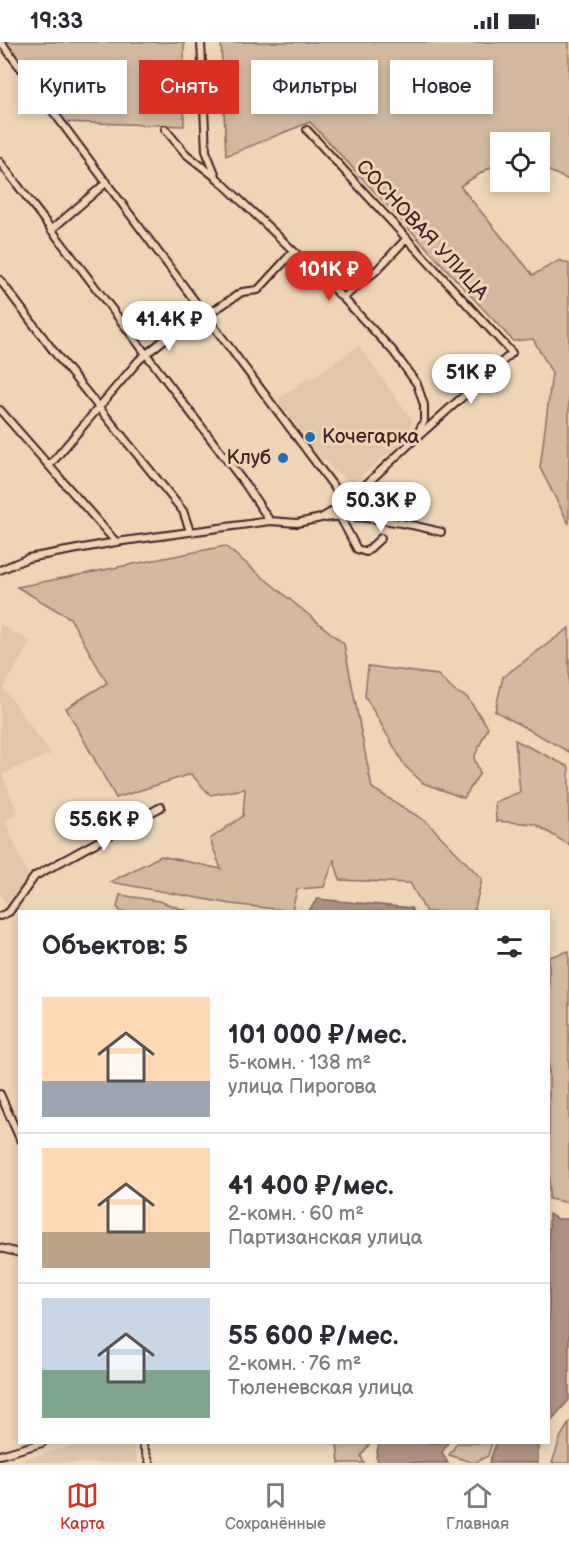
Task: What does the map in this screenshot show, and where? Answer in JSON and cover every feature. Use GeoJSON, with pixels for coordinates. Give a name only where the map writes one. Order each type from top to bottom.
{"type":"FeatureCollection","features":[{"type":"Feature","properties":{"kind":"street"},"geometry":{"type":"LineString","coordinates":[[1,42],[346,503]]}},
{"type":"Feature","properties":{"kind":"street"},"geometry":{"type":"LineString","coordinates":[[201,42],[206,151],[218,180]]}},
{"type":"Feature","properties":{"kind":"street"},"geometry":{"type":"LineString","coordinates":[[165,129],[186,154],[218,180],[343,298],[393,351],[417,384],[424,405],[424,421],[414,440],[346,503],[321,518]]}},
{"type":"Feature","properties":{"kind":"street","name":"СОСНОВАЯ УЛИЦА"},"geometry":{"type":"LineString","coordinates":[[307,130],[512,353],[414,440]]}},
{"type":"Feature","properties":{"kind":"street"},"geometry":{"type":"LineString","coordinates":[[0,162],[270,521]]}},
{"type":"Feature","properties":{"kind":"street"},"geometry":{"type":"LineString","coordinates":[[51,230],[107,182]]}},
{"type":"Feature","properties":{"kind":"street"},"geometry":{"type":"LineString","coordinates":[[343,298],[376,271],[407,238]]}},
{"type":"Feature","properties":{"kind":"street"},"geometry":{"type":"LineString","coordinates":[[49,466],[145,354],[198,315],[207,315],[242,292],[258,290],[293,252]]}},
{"type":"Feature","properties":{"kind":"street"},"geometry":{"type":"LineString","coordinates":[[0,280],[58,357],[183,511],[190,531]]}},
{"type":"Feature","properties":{"kind":"street"},"geometry":{"type":"LineString","coordinates":[[0,410],[116,542]]}},
{"type":"Feature","properties":{"kind":"street"},"geometry":{"type":"LineString","coordinates":[[0,570],[28,558],[116,542],[270,521],[297,522],[339,515],[417,525],[441,532]]}},
{"type":"Feature","properties":{"kind":"street"},"geometry":{"type":"LineString","coordinates":[[339,515],[357,549],[366,552],[381,537]]}},
{"type":"Feature","properties":{"kind":"street"},"geometry":{"type":"LineString","coordinates":[[0,916],[9,912],[35,876],[161,807]]}},
{"type":"Feature","properties":{"kind":"street"},"geometry":{"type":"LineString","coordinates":[[0,1094],[18,1134]]}},
{"type":"Feature","properties":{"kind":"street"},"geometry":{"type":"LineString","coordinates":[[0,1248],[18,1253]]}},
{"type":"Feature","properties":{"kind":"street"},"geometry":{"type":"LineString","coordinates":[[0,1455],[38,1444]]}},
{"type":"Feature","properties":{"kind":"street"},"geometry":{"type":"LineString","coordinates":[[142,1444],[150,1463]]}},
{"type":"Feature","properties":{"kind":"shaded area"},"geometry":{"type":"Polygon","coordinates":[[[6,42],[184,42],[184,60],[139,60],[139,114],[184,114],[184,126],[62,122],[56,114],[127,114],[127,60],[19,60],[6,42]]]}},
{"type":"Feature","properties":{"kind":"shaded area"},"geometry":{"type":"Polygon","coordinates":[[[221,42],[569,42],[569,180],[550,171],[550,132],[490,132],[490,168],[460,186],[533,275],[560,260],[569,264],[569,524],[540,468],[552,373],[533,339],[513,341],[310,122],[226,156],[224,114],[239,114],[239,60],[222,60],[221,42]]]}},
{"type":"Feature","properties":{"kind":"shaded area"},"geometry":{"type":"Polygon","coordinates":[[[359,346],[412,420],[409,436],[350,486],[341,474],[335,473],[325,459],[322,461],[277,400],[359,346]]]}},
{"type":"Feature","properties":{"kind":"shaded area"},"geometry":{"type":"Polygon","coordinates":[[[225,546],[344,644],[372,788],[427,822],[482,879],[474,910],[425,910],[410,883],[340,880],[334,860],[324,887],[297,889],[292,910],[231,904],[110,882],[161,856],[221,869],[210,839],[243,816],[245,789],[210,795],[191,774],[116,798],[66,708],[107,683],[70,618],[17,587],[225,546]]]}},
{"type":"Feature","properties":{"kind":"shaded area"},"geometry":{"type":"Polygon","coordinates":[[[0,624],[31,642],[3,688],[51,754],[2,774],[18,814],[5,820],[30,880],[19,893],[18,904],[9,907],[0,894],[0,624]]]}},
{"type":"Feature","properties":{"kind":"shaded area"},"geometry":{"type":"Polygon","coordinates":[[[569,628],[569,752],[495,711],[503,677],[569,628]]]}},
{"type":"Feature","properties":{"kind":"shaded area"},"geometry":{"type":"Polygon","coordinates":[[[368,666],[438,675],[454,691],[467,697],[488,727],[474,758],[480,773],[464,798],[423,783],[405,766],[365,696],[368,666]]]}},
{"type":"Feature","properties":{"kind":"shaded area"},"geometry":{"type":"Polygon","coordinates":[[[515,740],[569,767],[569,845],[535,824],[496,821],[495,802],[520,792],[515,740]]]}},
{"type":"Feature","properties":{"kind":"shaded area"},"geometry":{"type":"Polygon","coordinates":[[[120,895],[159,901],[185,910],[119,910],[117,907],[120,895]]]}},
{"type":"Feature","properties":{"kind":"shaded area"},"geometry":{"type":"Polygon","coordinates":[[[317,899],[411,908],[412,910],[309,910],[317,899]]]}},
{"type":"Feature","properties":{"kind":"shaded area"},"geometry":{"type":"Polygon","coordinates":[[[569,951],[569,1203],[550,1199],[550,957],[569,951]]]}},
{"type":"Feature","properties":{"kind":"shaded area"},"geometry":{"type":"Polygon","coordinates":[[[550,1215],[557,1219],[569,1219],[569,1400],[550,1422],[550,1215]]]}},
{"type":"Feature","properties":{"kind":"shaded area"},"geometry":{"type":"Polygon","coordinates":[[[569,1423],[569,1463],[552,1463],[561,1436],[569,1423]]]}},
{"type":"Feature","properties":{"kind":"shaded area"},"geometry":{"type":"Polygon","coordinates":[[[78,1444],[132,1444],[138,1463],[10,1463],[78,1444]]]}},
{"type":"Feature","properties":{"kind":"shaded area"},"geometry":{"type":"Polygon","coordinates":[[[337,1444],[369,1444],[361,1456],[364,1463],[339,1463],[337,1444]]]}},
{"type":"Feature","properties":{"kind":"shaded area"},"geometry":{"type":"Polygon","coordinates":[[[379,1444],[447,1444],[442,1453],[448,1463],[379,1463],[376,1457],[379,1444]]]}},
{"type":"Feature","properties":{"kind":"shaded area"},"geometry":{"type":"Polygon","coordinates":[[[456,1444],[492,1444],[488,1456],[474,1463],[449,1455],[456,1444]]]}},
{"type":"Feature","properties":{"kind":"shaded area"},"geometry":{"type":"Polygon","coordinates":[[[496,1444],[538,1444],[538,1463],[489,1463],[496,1444]]]}},
{"type":"Feature","properties":{"kind":"place","name":"Кочегарка"},"geometry":{"type":"Point","coordinates":[310,437]}},
{"type":"Feature","properties":{"kind":"place","name":"Клуб"},"geometry":{"type":"Point","coordinates":[283,458]}}]}
